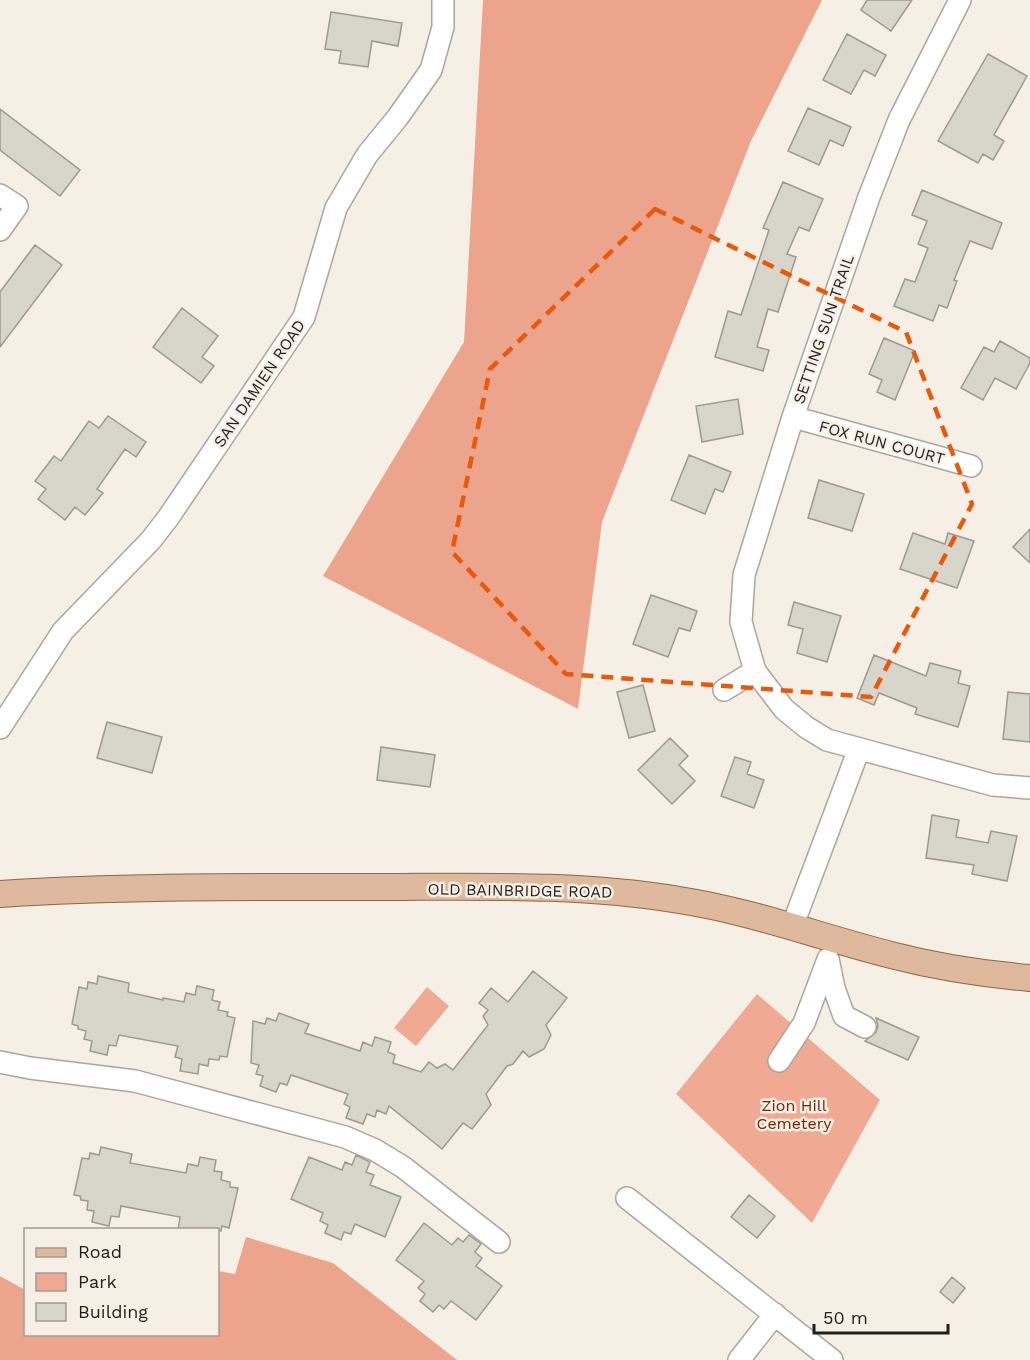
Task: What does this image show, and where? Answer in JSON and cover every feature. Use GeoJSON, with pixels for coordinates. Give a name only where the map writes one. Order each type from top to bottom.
{"type":"FeatureCollection","features":[{"type":"Feature","properties":{"kind":"main road","name":"OLD BAINBRIDGE ROAD"},"geometry":{"type":"LineString","coordinates":[[0,894],[73,889],[164,887],[580,890],[680,900],[756,916],[792,927],[831,950],[891,955],[947,968],[1030,978]]}},
{"type":"Feature","properties":{"kind":"street","name":"SAN DAMIEN ROAD"},"geometry":{"type":"LineString","coordinates":[[0,728],[63,631],[151,540],[168,518],[304,317],[336,208],[367,155],[398,117],[431,70],[443,27],[443,0]]}},
{"type":"Feature","properties":{"kind":"street","name":"SETTING SUN TRAIL"},"geometry":{"type":"LineString","coordinates":[[960,0],[898,120],[869,197],[793,417],[744,575],[741,622],[755,671],[763,684],[784,709],[827,740],[993,785],[1030,788]]}},
{"type":"Feature","properties":{"kind":"street"},"geometry":{"type":"LineString","coordinates":[[0,195],[17,206],[0,230]]}},
{"type":"Feature","properties":{"kind":"street","name":"FOX RUN COURT"},"geometry":{"type":"LineString","coordinates":[[793,417],[971,466]]}},
{"type":"Feature","properties":{"kind":"street"},"geometry":{"type":"LineString","coordinates":[[724,690],[755,671]]}},
{"type":"Feature","properties":{"kind":"street"},"geometry":{"type":"LineString","coordinates":[[792,927],[859,749]]}},
{"type":"Feature","properties":{"kind":"street"},"geometry":{"type":"LineString","coordinates":[[831,950],[844,1016],[865,1027]]}},
{"type":"Feature","properties":{"kind":"street"},"geometry":{"type":"LineString","coordinates":[[779,1061],[804,1023],[831,950]]}},
{"type":"Feature","properties":{"kind":"street"},"geometry":{"type":"LineString","coordinates":[[0,1062],[135,1081],[345,1137],[375,1150],[403,1167],[499,1242]]}},
{"type":"Feature","properties":{"kind":"street"},"geometry":{"type":"LineString","coordinates":[[627,1197],[832,1360]]}},
{"type":"Feature","properties":{"kind":"street"},"geometry":{"type":"LineString","coordinates":[[739,1360],[775,1314]]}},
{"type":"Feature","properties":{"kind":"highlighted area"},"geometry":{"type":"Polygon","coordinates":[[[655,209],[906,332],[972,504],[871,697],[566,674],[452,552],[490,369],[655,209]]]}},
{"type":"Feature","properties":{"kind":"green space"},"geometry":{"type":"Polygon","coordinates":[[[427,987],[449,1006],[416,1046],[394,1028],[427,987]]]}},
{"type":"Feature","properties":{"kind":"green space","name":"Zion Hill Cemetery"},"geometry":{"type":"Polygon","coordinates":[[[757,994],[880,1100],[812,1223],[676,1094],[757,994]]]}},
{"type":"Feature","properties":{"kind":"shaded area"},"geometry":{"type":"Polygon","coordinates":[[[483,0],[822,0],[751,141],[602,522],[578,709],[323,576],[464,342],[483,0]]]}},
{"type":"Feature","properties":{"kind":"shaded area"},"geometry":{"type":"Polygon","coordinates":[[[246,1237],[333,1263],[457,1360],[0,1360],[0,1276],[24,1289],[24,1336],[219,1336],[219,1271],[235,1274],[246,1237]]]}},
{"type":"Feature","properties":{"kind":"building"},"geometry":{"type":"Polygon","coordinates":[[[867,0],[912,0],[891,31],[861,10],[867,0]]]}},
{"type":"Feature","properties":{"kind":"building"},"geometry":{"type":"Polygon","coordinates":[[[331,12],[402,23],[398,46],[372,41],[368,67],[339,63],[341,51],[325,49],[331,12]]]}},
{"type":"Feature","properties":{"kind":"building"},"geometry":{"type":"Polygon","coordinates":[[[847,34],[886,55],[875,76],[864,70],[851,94],[823,80],[847,34]]]}},
{"type":"Feature","properties":{"kind":"building"},"geometry":{"type":"Polygon","coordinates":[[[988,54],[1027,76],[994,135],[1004,141],[993,160],[983,154],[978,163],[938,141],[988,54]]]}},
{"type":"Feature","properties":{"kind":"building"},"geometry":{"type":"Polygon","coordinates":[[[808,108],[851,127],[843,146],[830,140],[819,165],[788,151],[808,108]]]}},
{"type":"Feature","properties":{"kind":"building"},"geometry":{"type":"Polygon","coordinates":[[[0,109],[80,170],[60,196],[0,150],[0,109]]]}},
{"type":"Feature","properties":{"kind":"building"},"geometry":{"type":"Polygon","coordinates":[[[783,182],[823,199],[809,231],[799,227],[787,254],[796,257],[778,312],[768,309],[757,347],[769,350],[763,371],[715,357],[728,311],[741,315],[769,230],[763,228],[783,182]]]}},
{"type":"Feature","properties":{"kind":"building"},"geometry":{"type":"Polygon","coordinates":[[[922,190],[1002,223],[992,249],[970,241],[954,280],[957,281],[947,308],[939,305],[933,321],[894,306],[905,279],[915,282],[928,248],[918,244],[927,221],[912,215],[922,190]]]}},
{"type":"Feature","properties":{"kind":"building"},"geometry":{"type":"Polygon","coordinates":[[[35,245],[62,265],[0,347],[0,292],[35,245]]]}},
{"type":"Feature","properties":{"kind":"building"},"geometry":{"type":"Polygon","coordinates":[[[182,308],[218,336],[202,357],[214,366],[201,383],[153,347],[182,308]]]}},
{"type":"Feature","properties":{"kind":"building"},"geometry":{"type":"Polygon","coordinates":[[[884,338],[915,351],[895,400],[877,392],[882,380],[869,374],[884,338]]]}},
{"type":"Feature","properties":{"kind":"building"},"geometry":{"type":"Polygon","coordinates":[[[1000,341],[1030,358],[1030,363],[1016,389],[995,378],[983,400],[961,388],[984,347],[994,352],[1000,341]]]}},
{"type":"Feature","properties":{"kind":"building"},"geometry":{"type":"Polygon","coordinates":[[[738,399],[743,434],[702,442],[696,406],[738,399]]]}},
{"type":"Feature","properties":{"kind":"building"},"geometry":{"type":"Polygon","coordinates":[[[108,416],[146,442],[136,457],[125,449],[97,489],[103,493],[85,515],[75,507],[65,520],[38,499],[46,489],[35,481],[54,456],[61,461],[89,421],[99,428],[108,416]]]}},
{"type":"Feature","properties":{"kind":"building"},"geometry":{"type":"Polygon","coordinates":[[[689,455],[731,472],[723,492],[715,489],[705,514],[671,500],[689,455]]]}},
{"type":"Feature","properties":{"kind":"building"},"geometry":{"type":"Polygon","coordinates":[[[819,480],[864,494],[852,531],[808,518],[819,480]]]}},
{"type":"Feature","properties":{"kind":"building"},"geometry":{"type":"Polygon","coordinates":[[[1030,529],[1030,563],[1013,547],[1030,529]]]}},
{"type":"Feature","properties":{"kind":"building"},"geometry":{"type":"Polygon","coordinates":[[[913,533],[945,544],[948,533],[974,541],[957,588],[900,569],[913,533]]]}},
{"type":"Feature","properties":{"kind":"building"},"geometry":{"type":"Polygon","coordinates":[[[651,595],[697,611],[690,631],[679,628],[668,657],[633,644],[651,595]]]}},
{"type":"Feature","properties":{"kind":"building"},"geometry":{"type":"Polygon","coordinates":[[[794,602],[841,616],[827,662],[797,653],[803,629],[788,625],[794,602]]]}},
{"type":"Feature","properties":{"kind":"building"},"geometry":{"type":"Polygon","coordinates":[[[874,655],[926,676],[930,663],[961,671],[958,683],[970,686],[958,727],[915,714],[917,708],[879,693],[874,705],[857,698],[874,655]]]}},
{"type":"Feature","properties":{"kind":"building"},"geometry":{"type":"Polygon","coordinates":[[[643,685],[655,731],[629,738],[617,692],[643,685]]]}},
{"type":"Feature","properties":{"kind":"building"},"geometry":{"type":"Polygon","coordinates":[[[1008,692],[1030,694],[1030,742],[1003,739],[1008,692]]]}},
{"type":"Feature","properties":{"kind":"building"},"geometry":{"type":"Polygon","coordinates":[[[107,722],[162,737],[152,773],[97,758],[107,722]]]}},
{"type":"Feature","properties":{"kind":"building"},"geometry":{"type":"Polygon","coordinates":[[[670,738],[688,756],[679,765],[695,781],[672,804],[638,770],[670,738]]]}},
{"type":"Feature","properties":{"kind":"building"},"geometry":{"type":"Polygon","coordinates":[[[381,747],[435,755],[430,787],[377,780],[381,747]]]}},
{"type":"Feature","properties":{"kind":"building"},"geometry":{"type":"Polygon","coordinates":[[[735,757],[751,762],[747,774],[764,780],[754,808],[721,796],[735,757]]]}},
{"type":"Feature","properties":{"kind":"building"},"geometry":{"type":"Polygon","coordinates":[[[932,815],[959,820],[956,837],[988,843],[991,831],[1017,836],[1007,881],[972,874],[974,865],[926,858],[932,815]]]}},
{"type":"Feature","properties":{"kind":"building"},"geometry":{"type":"Polygon","coordinates":[[[533,971],[567,998],[546,1025],[551,1035],[544,1049],[529,1057],[523,1051],[513,1064],[507,1066],[486,1094],[491,1105],[472,1129],[463,1123],[442,1149],[389,1106],[386,1114],[377,1110],[375,1117],[367,1114],[363,1124],[346,1118],[350,1107],[344,1104],[348,1094],[291,1075],[287,1085],[280,1083],[276,1092],[260,1086],[263,1076],[256,1074],[259,1065],[251,1063],[253,1021],[265,1024],[267,1018],[276,1021],[279,1013],[309,1024],[305,1033],[360,1051],[363,1042],[372,1046],[375,1037],[391,1042],[388,1052],[395,1055],[393,1063],[421,1072],[429,1062],[437,1068],[445,1064],[453,1070],[488,1025],[483,1016],[488,1010],[479,1003],[491,988],[508,1002],[533,971]]]}},
{"type":"Feature","properties":{"kind":"building"},"geometry":{"type":"Polygon","coordinates":[[[98,976],[129,983],[128,992],[163,1000],[163,998],[184,1002],[186,993],[195,995],[197,986],[214,990],[212,1000],[220,1002],[218,1010],[228,1012],[227,1016],[235,1018],[227,1057],[220,1056],[219,1060],[209,1059],[208,1066],[199,1064],[198,1074],[180,1071],[182,1059],[175,1057],[178,1046],[119,1035],[116,1046],[109,1045],[107,1055],[90,1051],[92,1041],[84,1039],[86,1031],[72,1024],[79,987],[87,989],[88,982],[97,984],[98,976]]]}},
{"type":"Feature","properties":{"kind":"building"},"geometry":{"type":"Polygon","coordinates":[[[876,1018],[919,1037],[908,1060],[865,1041],[876,1032],[878,1026],[876,1018]]]}},
{"type":"Feature","properties":{"kind":"building"},"geometry":{"type":"Polygon","coordinates":[[[101,1147],[132,1154],[130,1163],[186,1173],[188,1164],[198,1166],[200,1157],[216,1160],[214,1171],[222,1172],[221,1180],[230,1182],[230,1187],[238,1188],[229,1228],[222,1226],[221,1231],[219,1228],[178,1228],[180,1217],[121,1206],[119,1217],[111,1216],[109,1226],[92,1222],[94,1211],[87,1210],[88,1201],[81,1200],[80,1196],[74,1195],[82,1158],[89,1159],[90,1153],[99,1155],[101,1147]]]}},
{"type":"Feature","properties":{"kind":"building"},"geometry":{"type":"Polygon","coordinates":[[[356,1155],[370,1162],[366,1172],[374,1175],[370,1185],[401,1197],[385,1237],[355,1224],[351,1234],[344,1232],[341,1240],[325,1233],[328,1225],[320,1221],[323,1213],[291,1199],[309,1157],[342,1170],[345,1162],[352,1165],[356,1155]]]}},
{"type":"Feature","properties":{"kind":"building"},"geometry":{"type":"Polygon","coordinates":[[[749,1195],[775,1216],[757,1238],[731,1217],[749,1195]]]}},
{"type":"Feature","properties":{"kind":"building"},"geometry":{"type":"Polygon","coordinates":[[[424,1223],[452,1245],[458,1238],[463,1242],[469,1235],[481,1244],[475,1252],[482,1258],[476,1266],[502,1286],[476,1320],[451,1301],[444,1309],[439,1305],[433,1312],[420,1301],[425,1294],[418,1288],[424,1281],[396,1260],[424,1223]]]}},
{"type":"Feature","properties":{"kind":"building"},"geometry":{"type":"Polygon","coordinates":[[[952,1277],[965,1288],[953,1303],[940,1292],[952,1277]]]}}]}
